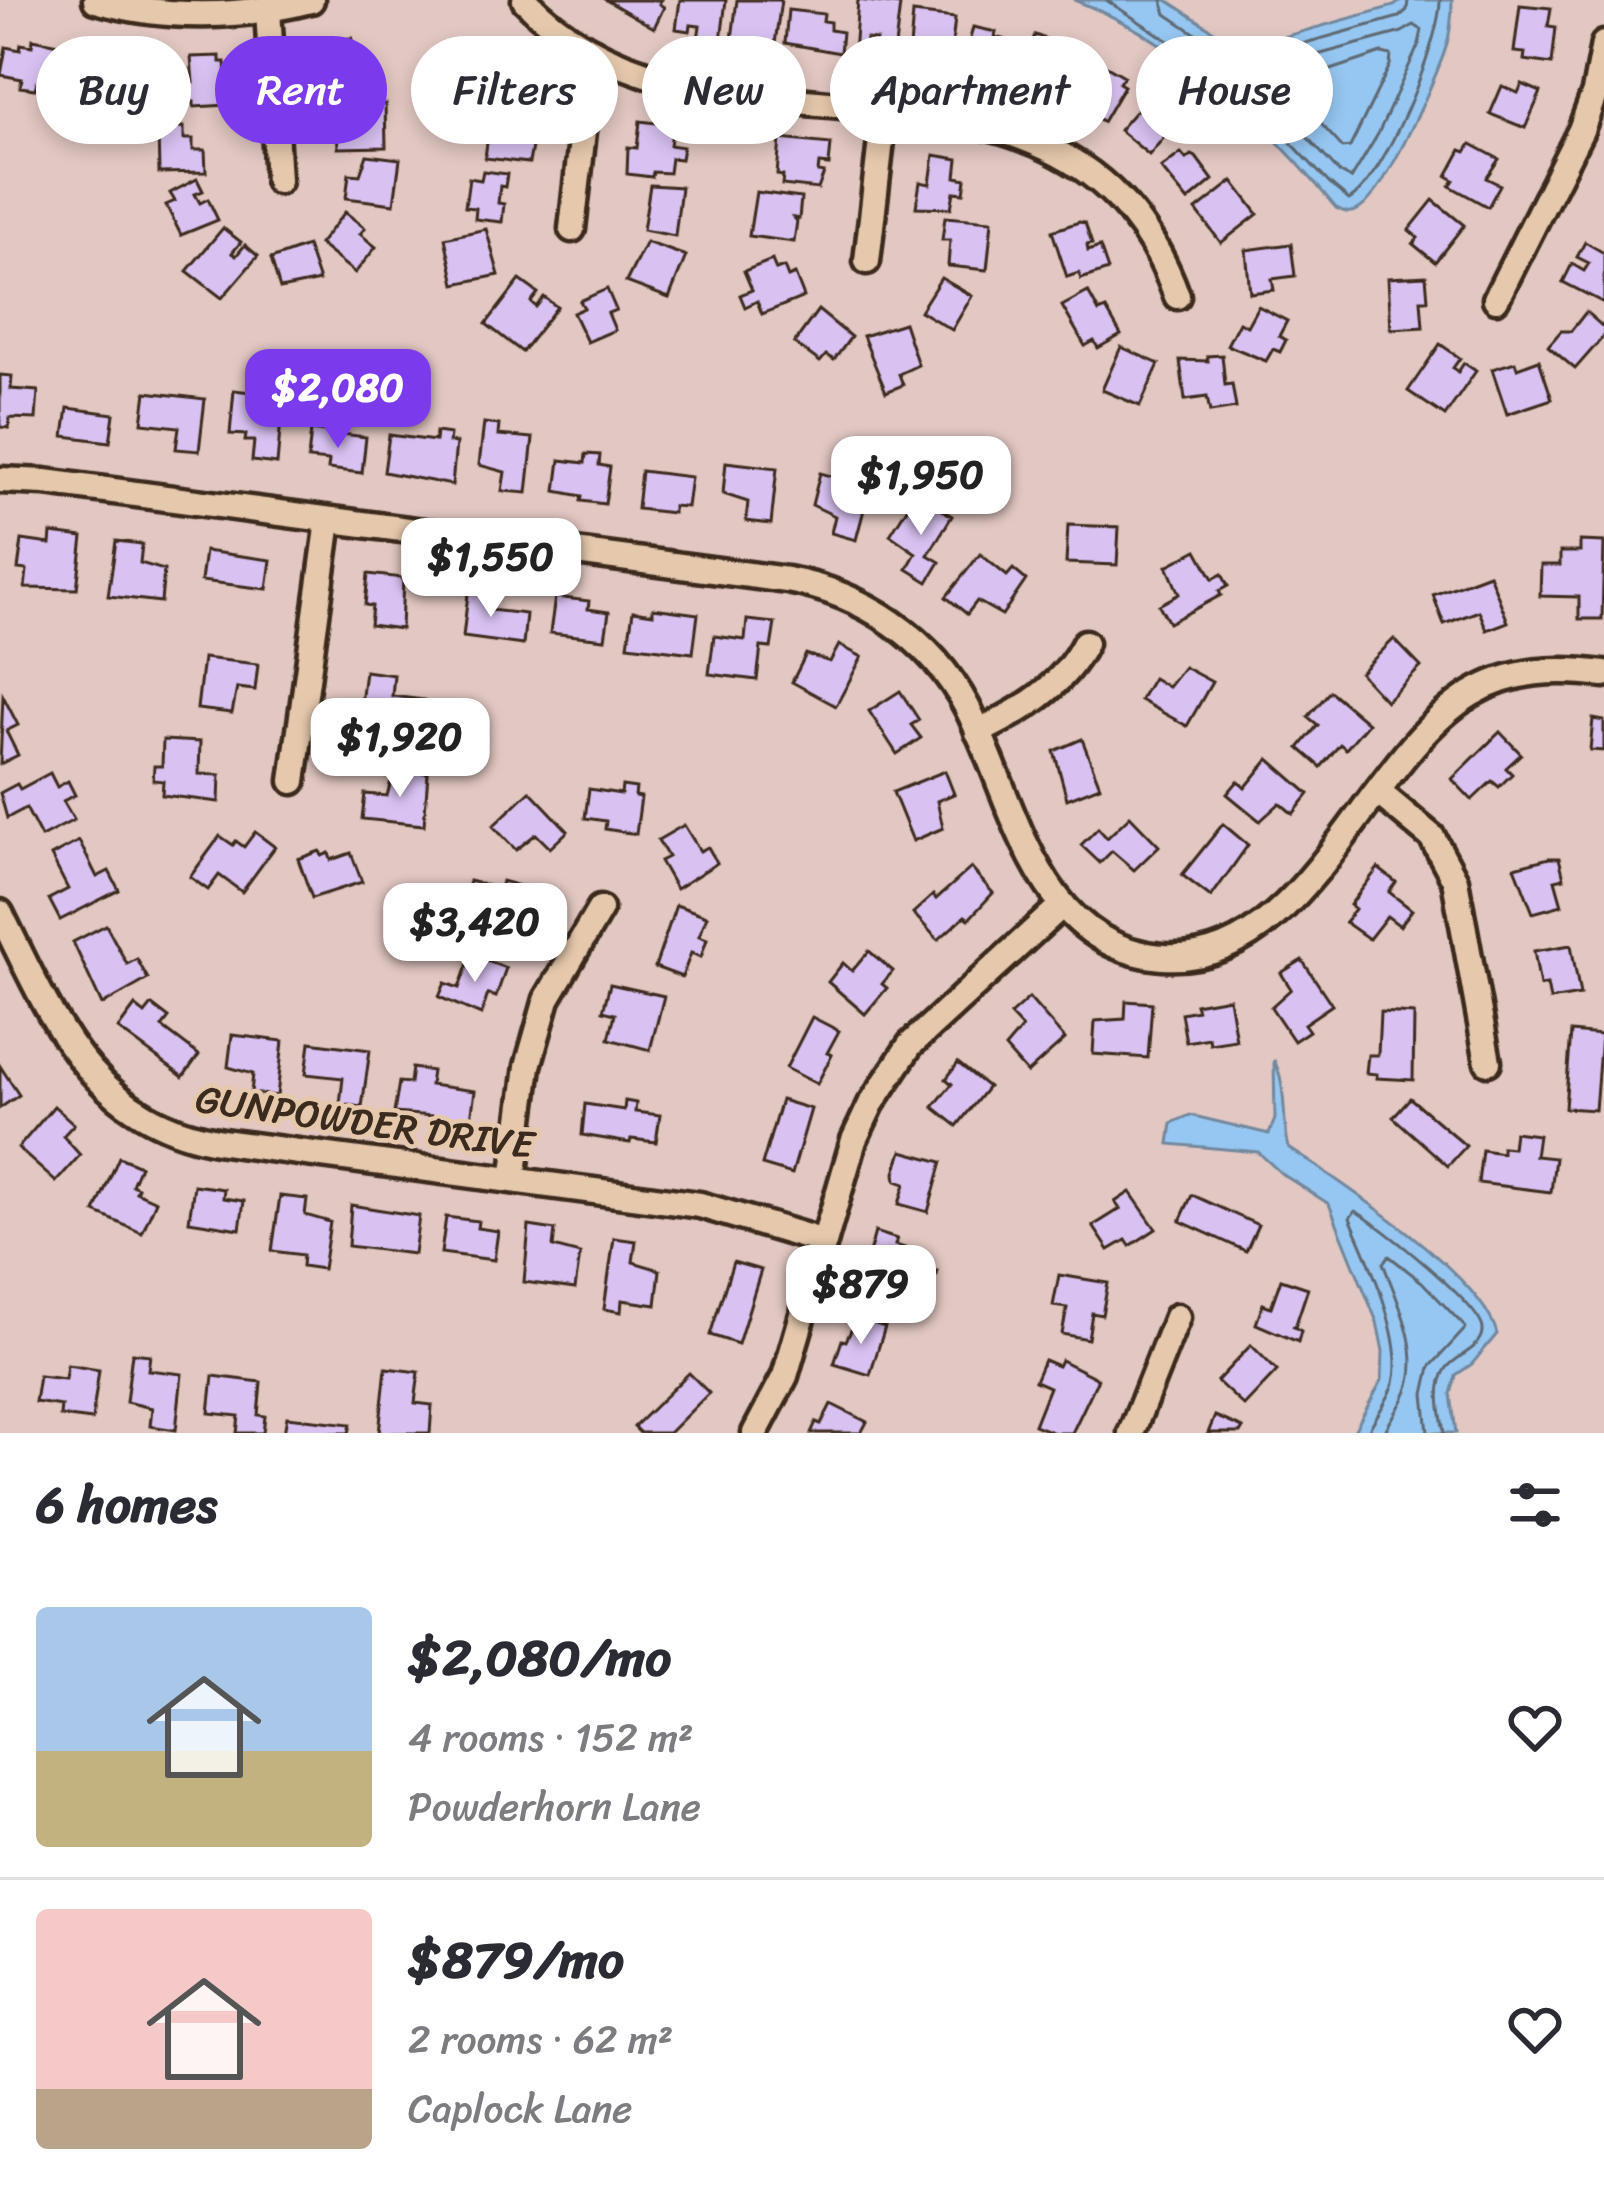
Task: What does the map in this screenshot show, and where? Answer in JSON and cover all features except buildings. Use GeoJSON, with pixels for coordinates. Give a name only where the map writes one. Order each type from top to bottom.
{"type":"FeatureCollection","features":[{"type":"Feature","properties":{"kind":"street"},"geometry":{"type":"LineString","coordinates":[[96,0],[188,14],[268,9],[311,0]]}},
{"type":"Feature","properties":{"kind":"street"},"geometry":{"type":"LineString","coordinates":[[525,0],[570,36]]}},
{"type":"Feature","properties":{"kind":"street"},"geometry":{"type":"LineString","coordinates":[[268,9],[278,181]]}},
{"type":"Feature","properties":{"kind":"street"},"geometry":{"type":"LineString","coordinates":[[1496,299],[1582,130],[1604,44]]}},
{"type":"Feature","properties":{"kind":"street"},"geometry":{"type":"LineString","coordinates":[[618,62],[682,82],[830,99]]}},
{"type":"Feature","properties":{"kind":"street"},"geometry":{"type":"LineString","coordinates":[[572,229],[582,144]]}},
{"type":"Feature","properties":{"kind":"street"},"geometry":{"type":"LineString","coordinates":[[867,261],[881,144]]}},
{"type":"Feature","properties":{"kind":"street"},"geometry":{"type":"LineString","coordinates":[[1047,144],[1107,184],[1136,214],[1154,239],[1178,296]]}},
{"type":"Feature","properties":{"kind":"street"},"geometry":{"type":"LineString","coordinates":[[0,480],[45,482],[787,580],[828,590],[885,618],[925,650],[956,690],[1042,878],[1061,906],[1089,931],[1130,951],[1179,957],[1219,950],[1271,921],[1425,734],[1472,694],[1499,681],[1540,671],[1604,674]]}},
{"type":"Feature","properties":{"kind":"street"},"geometry":{"type":"LineString","coordinates":[[293,781],[329,521]]}},
{"type":"Feature","properties":{"kind":"street"},"geometry":{"type":"LineString","coordinates":[[978,732],[1033,702],[1063,675],[1085,643]]}},
{"type":"Feature","properties":{"kind":"street"},"geometry":{"type":"LineString","coordinates":[[1378,792],[1432,837],[1455,880],[1488,1061]]}},
{"type":"Feature","properties":{"kind":"street"},"geometry":{"type":"LineString","coordinates":[[755,1433],[785,1376],[854,1140],[892,1069],[917,1037],[1061,906]]}},
{"type":"Feature","properties":{"kind":"street"},"geometry":{"type":"LineString","coordinates":[[513,1180],[528,1066],[541,1018],[556,982],[600,910]]}},
{"type":"Feature","properties":{"kind":"street","name":"GUNPOWDER DRIVE"},"geometry":{"type":"LineString","coordinates":[[0,913],[57,1026],[79,1059],[106,1088],[148,1118],[214,1141],[700,1205],[824,1243]]}},
{"type":"Feature","properties":{"kind":"street"},"geometry":{"type":"LineString","coordinates":[[1131,1433],[1177,1317]]}},
{"type":"Feature","properties":{"kind":"water"},"geometry":{"type":"Polygon","coordinates":[[[1074,0],[1167,0],[1221,36],[1147,36],[1074,0]]]}},
{"type":"Feature","properties":{"kind":"water"},"geometry":{"type":"Polygon","coordinates":[[[1402,0],[1452,0],[1446,47],[1432,84],[1407,137],[1366,203],[1350,212],[1336,208],[1280,145],[1333,144],[1333,36],[1287,36],[1402,0]]]}},
{"type":"Feature","properties":{"kind":"water"},"geometry":{"type":"Polygon","coordinates":[[[1274,1060],[1289,1148],[1407,1232],[1466,1285],[1486,1311],[1497,1334],[1456,1375],[1451,1394],[1456,1433],[1353,1433],[1382,1380],[1383,1351],[1377,1322],[1329,1204],[1258,1152],[1169,1144],[1172,1123],[1190,1115],[1269,1134],[1275,1119],[1274,1060]]]}}]}
